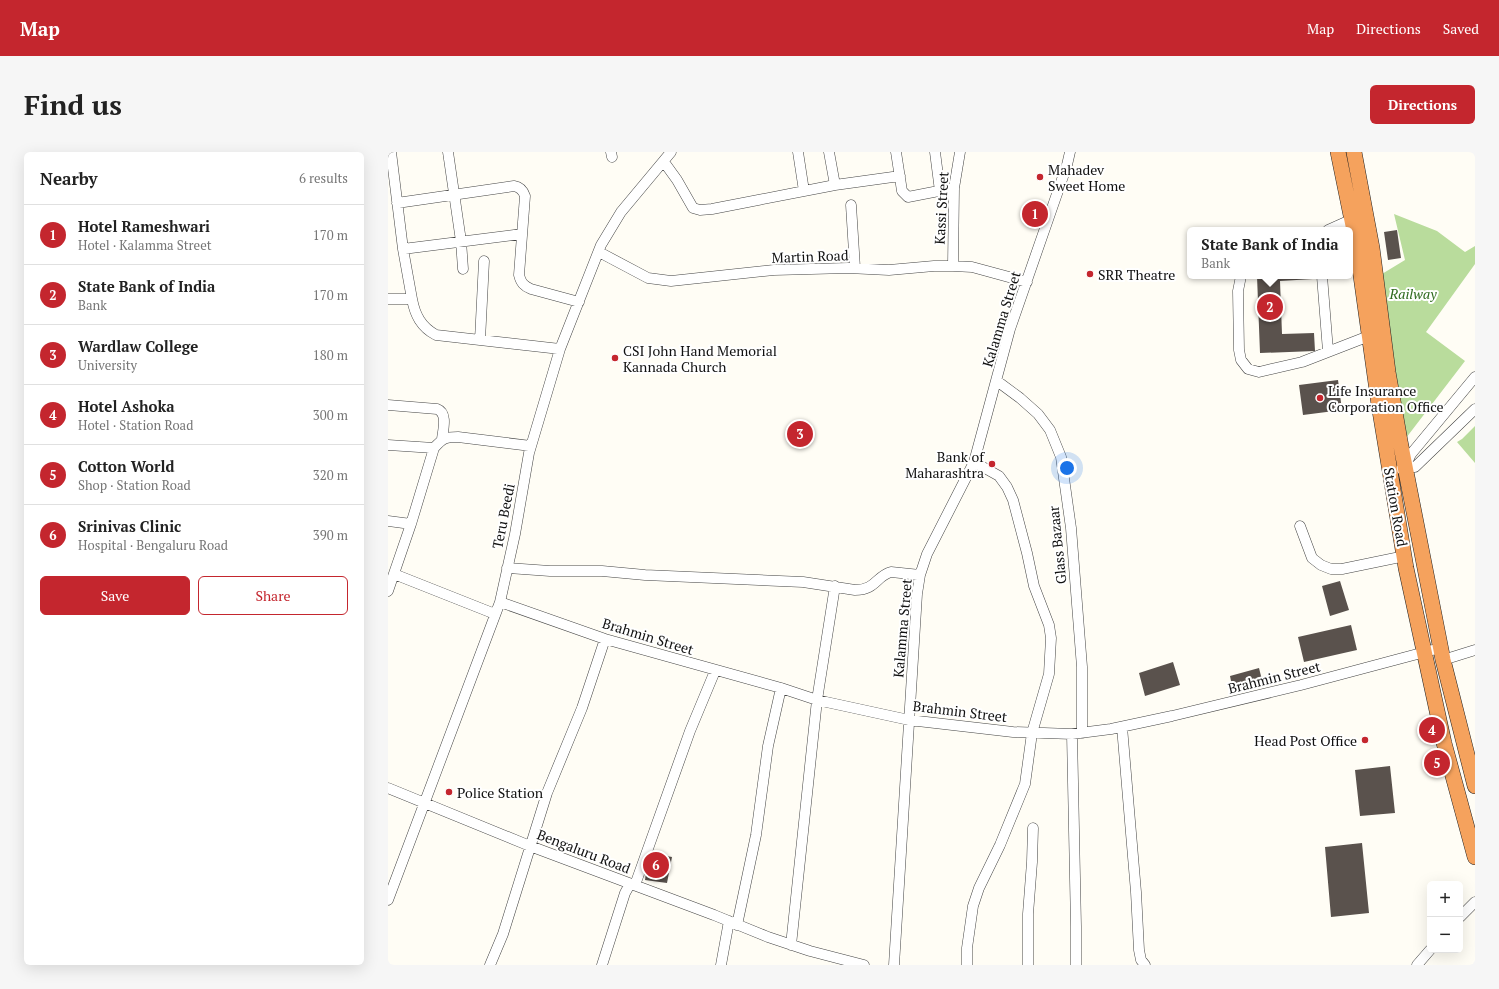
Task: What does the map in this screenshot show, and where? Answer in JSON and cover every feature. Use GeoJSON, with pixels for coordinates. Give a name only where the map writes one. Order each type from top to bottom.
{"type":"FeatureCollection","features":[{"type":"Feature","properties":{"kind":"highway","name":"Station Road"},"geometry":{"type":"LineString","coordinates":[[1338,152],[1352,227]]}},
{"type":"Feature","properties":{"kind":"highway","name":"Station Road"},"geometry":{"type":"LineString","coordinates":[[1354,152],[1367,214],[1388,372],[1405,467],[1441,654],[1475,786]]}},
{"type":"Feature","properties":{"kind":"highway","name":"Station Road"},"geometry":{"type":"LineString","coordinates":[[1353,231],[1390,474],[1405,556],[1444,743],[1475,857]]}},
{"type":"Feature","properties":{"kind":"street"},"geometry":{"type":"LineString","coordinates":[[391,152],[402,249],[414,307],[426,330],[436,335],[560,349]]}},
{"type":"Feature","properties":{"kind":"street"},"geometry":{"type":"LineString","coordinates":[[448,152],[461,242],[463,269]]}},
{"type":"Feature","properties":{"kind":"street","name":"Teru Beedi"},"geometry":{"type":"LineString","coordinates":[[388,900],[500,602],[515,534],[531,446],[560,349],[599,252],[621,212],[672,152]]}},
{"type":"Feature","properties":{"kind":"street"},"geometry":{"type":"LineString","coordinates":[[798,152],[804,191]]}},
{"type":"Feature","properties":{"kind":"street"},"geometry":{"type":"LineString","coordinates":[[829,152],[835,185]]}},
{"type":"Feature","properties":{"kind":"street"},"geometry":{"type":"LineString","coordinates":[[896,152],[902,191],[908,197],[954,188]]}},
{"type":"Feature","properties":{"kind":"street"},"geometry":{"type":"LineString","coordinates":[[935,152],[940,191]]}},
{"type":"Feature","properties":{"kind":"street","name":"Kassi Street"},"geometry":{"type":"LineString","coordinates":[[953,266],[954,188],[960,152]]}},
{"type":"Feature","properties":{"kind":"street","name":"Kalamma Street"},"geometry":{"type":"LineString","coordinates":[[894,965],[917,594],[920,574],[928,554],[974,462],[1010,329],[1067,165],[1070,152]]}},
{"type":"Feature","properties":{"kind":"street"},"geometry":{"type":"LineString","coordinates":[[664,162],[677,180],[693,208],[700,210],[712,209],[835,185],[900,176]]}},
{"type":"Feature","properties":{"kind":"street"},"geometry":{"type":"LineString","coordinates":[[397,203],[514,186],[518,187],[523,190],[525,196],[519,275],[520,280],[524,286],[531,289],[579,302]]}},
{"type":"Feature","properties":{"kind":"street"},"geometry":{"type":"LineString","coordinates":[[851,205],[856,268]]}},
{"type":"Feature","properties":{"kind":"street"},"geometry":{"type":"LineString","coordinates":[[1334,227],[1351,218],[1367,214]]}},
{"type":"Feature","properties":{"kind":"street"},"geometry":{"type":"LineString","coordinates":[[402,249],[522,234]]}},
{"type":"Feature","properties":{"kind":"street","name":"Martin Road"},"geometry":{"type":"LineString","coordinates":[[599,252],[648,278],[671,281],[774,270],[856,268],[890,270],[934,266],[953,266],[972,267],[1027,282]]}},
{"type":"Feature","properties":{"kind":"street"},"geometry":{"type":"LineString","coordinates":[[480,340],[484,261]]}},
{"type":"Feature","properties":{"kind":"street"},"geometry":{"type":"LineString","coordinates":[[1240,279],[1238,291],[1239,350],[1242,360],[1248,370],[1259,372],[1302,362],[1369,336]]}},
{"type":"Feature","properties":{"kind":"street"},"geometry":{"type":"LineString","coordinates":[[1322,279],[1328,352]]}},
{"type":"Feature","properties":{"kind":"street"},"geometry":{"type":"LineString","coordinates":[[388,299],[412,299]]}},
{"type":"Feature","properties":{"kind":"street"},"geometry":{"type":"LineString","coordinates":[[1405,467],[1411,454],[1475,377]]}},
{"type":"Feature","properties":{"kind":"street","name":"Glass Bazaar"},"geometry":{"type":"LineString","coordinates":[[997,381],[1038,414],[1050,430],[1061,457],[1071,528],[1082,660],[1082,733]]}},
{"type":"Feature","properties":{"kind":"street"},"geometry":{"type":"LineString","coordinates":[[388,405],[441,410],[444,415],[442,439]]}},
{"type":"Feature","properties":{"kind":"street"},"geometry":{"type":"LineString","coordinates":[[1390,474],[1405,467],[1415,467],[1475,409]]}},
{"type":"Feature","properties":{"kind":"street"},"geometry":{"type":"LineString","coordinates":[[388,592],[411,524],[434,448],[442,439],[458,437],[531,446]]}},
{"type":"Feature","properties":{"kind":"street"},"geometry":{"type":"LineString","coordinates":[[388,445],[434,448]]}},
{"type":"Feature","properties":{"kind":"street"},"geometry":{"type":"LineString","coordinates":[[968,965],[967,948],[973,906],[978,888],[1000,845],[1025,784],[1032,733],[1049,674],[1051,638],[1049,625],[1034,586],[1013,500],[1007,487],[999,476],[974,462]]}},
{"type":"Feature","properties":{"kind":"street"},"geometry":{"type":"LineString","coordinates":[[388,521],[411,524]]}},
{"type":"Feature","properties":{"kind":"street"},"geometry":{"type":"LineString","coordinates":[[1300,526],[1312,558],[1321,565],[1331,569],[1342,569],[1405,556]]}},
{"type":"Feature","properties":{"kind":"street"},"geometry":{"type":"LineString","coordinates":[[507,568],[550,571],[602,571],[645,575],[803,582],[855,590],[864,590],[871,587],[887,573],[891,572],[920,574]]}},
{"type":"Feature","properties":{"kind":"street"},"geometry":{"type":"LineString","coordinates":[[394,574],[495,614]]}},
{"type":"Feature","properties":{"kind":"street"},"geometry":{"type":"LineString","coordinates":[[792,945],[817,700],[834,586]]}},
{"type":"Feature","properties":{"kind":"street","name":"Brahmin Street"},"geometry":{"type":"LineString","coordinates":[[500,602],[605,639],[715,671],[781,688],[817,700],[909,720],[1032,733],[1072,734],[1122,727],[1301,685],[1425,652],[1441,654],[1475,650]]}},
{"type":"Feature","properties":{"kind":"street"},"geometry":{"type":"LineString","coordinates":[[490,965],[503,934],[547,793],[582,708],[605,639]]}},
{"type":"Feature","properties":{"kind":"street"},"geometry":{"type":"LineString","coordinates":[[602,965],[625,893],[633,885],[690,732],[715,671]]}},
{"type":"Feature","properties":{"kind":"street"},"geometry":{"type":"LineString","coordinates":[[721,965],[756,835],[768,746],[781,688]]}},
{"type":"Feature","properties":{"kind":"street"},"geometry":{"type":"LineString","coordinates":[[1122,727],[1136,884],[1139,950],[1141,960],[1145,965]]}},
{"type":"Feature","properties":{"kind":"street"},"geometry":{"type":"LineString","coordinates":[[1072,734],[1076,965]]}},
{"type":"Feature","properties":{"kind":"street","name":"Bengaluru Road"},"geometry":{"type":"LineString","coordinates":[[388,788],[530,846],[768,937],[864,965]]}},
{"type":"Feature","properties":{"kind":"street"},"geometry":{"type":"LineString","coordinates":[[1028,965],[1028,914],[1033,828]]}},
{"type":"Feature","properties":{"kind":"street"},"geometry":{"type":"LineString","coordinates":[[1463,914],[1475,902]]}},
{"type":"Feature","properties":{"kind":"street"},"geometry":{"type":"LineString","coordinates":[[1417,965],[1427,953]]}},
{"type":"Feature","properties":{"kind":"green space","name":"Railway"},"geometry":{"type":"Polygon","coordinates":[[[1394,214],[1437,231],[1465,252],[1475,246],[1475,264],[1426,332],[1465,361],[1406,438],[1377,277],[1405,260],[1394,214]]]}},
{"type":"Feature","properties":{"kind":"green space"},"geometry":{"type":"Polygon","coordinates":[[[1475,426],[1475,463],[1457,442],[1475,426]]]}},
{"type":"Feature","properties":{"kind":"building"},"geometry":{"type":"Polygon","coordinates":[[[1397,230],[1401,258],[1388,260],[1384,232],[1397,230]]]}},
{"type":"Feature","properties":{"kind":"building"},"geometry":{"type":"Polygon","coordinates":[[[1257,279],[1313,279],[1280,281],[1282,334],[1314,333],[1315,351],[1260,353],[1257,279]]]}},
{"type":"Feature","properties":{"kind":"building","name":"Life Insurance Corporation Office"},"geometry":{"type":"Polygon","coordinates":[[[1338,380],[1342,410],[1303,415],[1299,385],[1338,380]]]}},
{"type":"Feature","properties":{"kind":"building"},"geometry":{"type":"Polygon","coordinates":[[[1340,581],[1349,610],[1330,616],[1322,586],[1340,581]]]}},
{"type":"Feature","properties":{"kind":"building"},"geometry":{"type":"Polygon","coordinates":[[[1351,625],[1357,650],[1304,662],[1298,637],[1351,625]]]}},
{"type":"Feature","properties":{"kind":"building"},"geometry":{"type":"Polygon","coordinates":[[[1173,662],[1180,685],[1145,696],[1139,673],[1173,662]]]}},
{"type":"Feature","properties":{"kind":"building"},"geometry":{"type":"Polygon","coordinates":[[[1259,668],[1263,684],[1233,691],[1230,676],[1259,668]]]}},
{"type":"Feature","properties":{"kind":"building"},"geometry":{"type":"Polygon","coordinates":[[[1390,766],[1395,813],[1360,816],[1355,770],[1390,766]]]}},
{"type":"Feature","properties":{"kind":"building"},"geometry":{"type":"Polygon","coordinates":[[[1362,843],[1369,913],[1331,917],[1325,847],[1362,843]]]}},
{"type":"Feature","properties":{"kind":"building"},"geometry":{"type":"Polygon","coordinates":[[[649,853],[672,857],[667,883],[645,880],[649,853]]]}},
{"type":"Feature","properties":{"kind":"place","name":"Mahadev Sweet Home"},"geometry":{"type":"Point","coordinates":[1040,177]}},
{"type":"Feature","properties":{"kind":"place","name":"Hotel Rameshwari"},"geometry":{"type":"Point","coordinates":[1035,214]}},
{"type":"Feature","properties":{"kind":"place","name":"SRR Theatre"},"geometry":{"type":"Point","coordinates":[1090,274]}},
{"type":"Feature","properties":{"kind":"place","name":"State Bank of India"},"geometry":{"type":"Point","coordinates":[1270,307]}},
{"type":"Feature","properties":{"kind":"place","name":"CSI John Hand Memorial Kannada Church"},"geometry":{"type":"Point","coordinates":[615,358]}},
{"type":"Feature","properties":{"kind":"place","name":"Life Insurance Corporation Office"},"geometry":{"type":"Point","coordinates":[1320,398]}},
{"type":"Feature","properties":{"kind":"place","name":"Wardlaw College"},"geometry":{"type":"Point","coordinates":[800,434]}},
{"type":"Feature","properties":{"kind":"place","name":"Bank of Maharashtra"},"geometry":{"type":"Point","coordinates":[992,464]}},
{"type":"Feature","properties":{"kind":"place","name":"Hotel Ashoka"},"geometry":{"type":"Point","coordinates":[1432,730]}},
{"type":"Feature","properties":{"kind":"place","name":"Head Post Office"},"geometry":{"type":"Point","coordinates":[1365,740]}},
{"type":"Feature","properties":{"kind":"place","name":"Cotton World"},"geometry":{"type":"Point","coordinates":[1437,763]}},
{"type":"Feature","properties":{"kind":"place","name":"Police Station"},"geometry":{"type":"Point","coordinates":[449,792]}},
{"type":"Feature","properties":{"kind":"place","name":"Srinivas Clinic"},"geometry":{"type":"Point","coordinates":[656,865]}}]}
